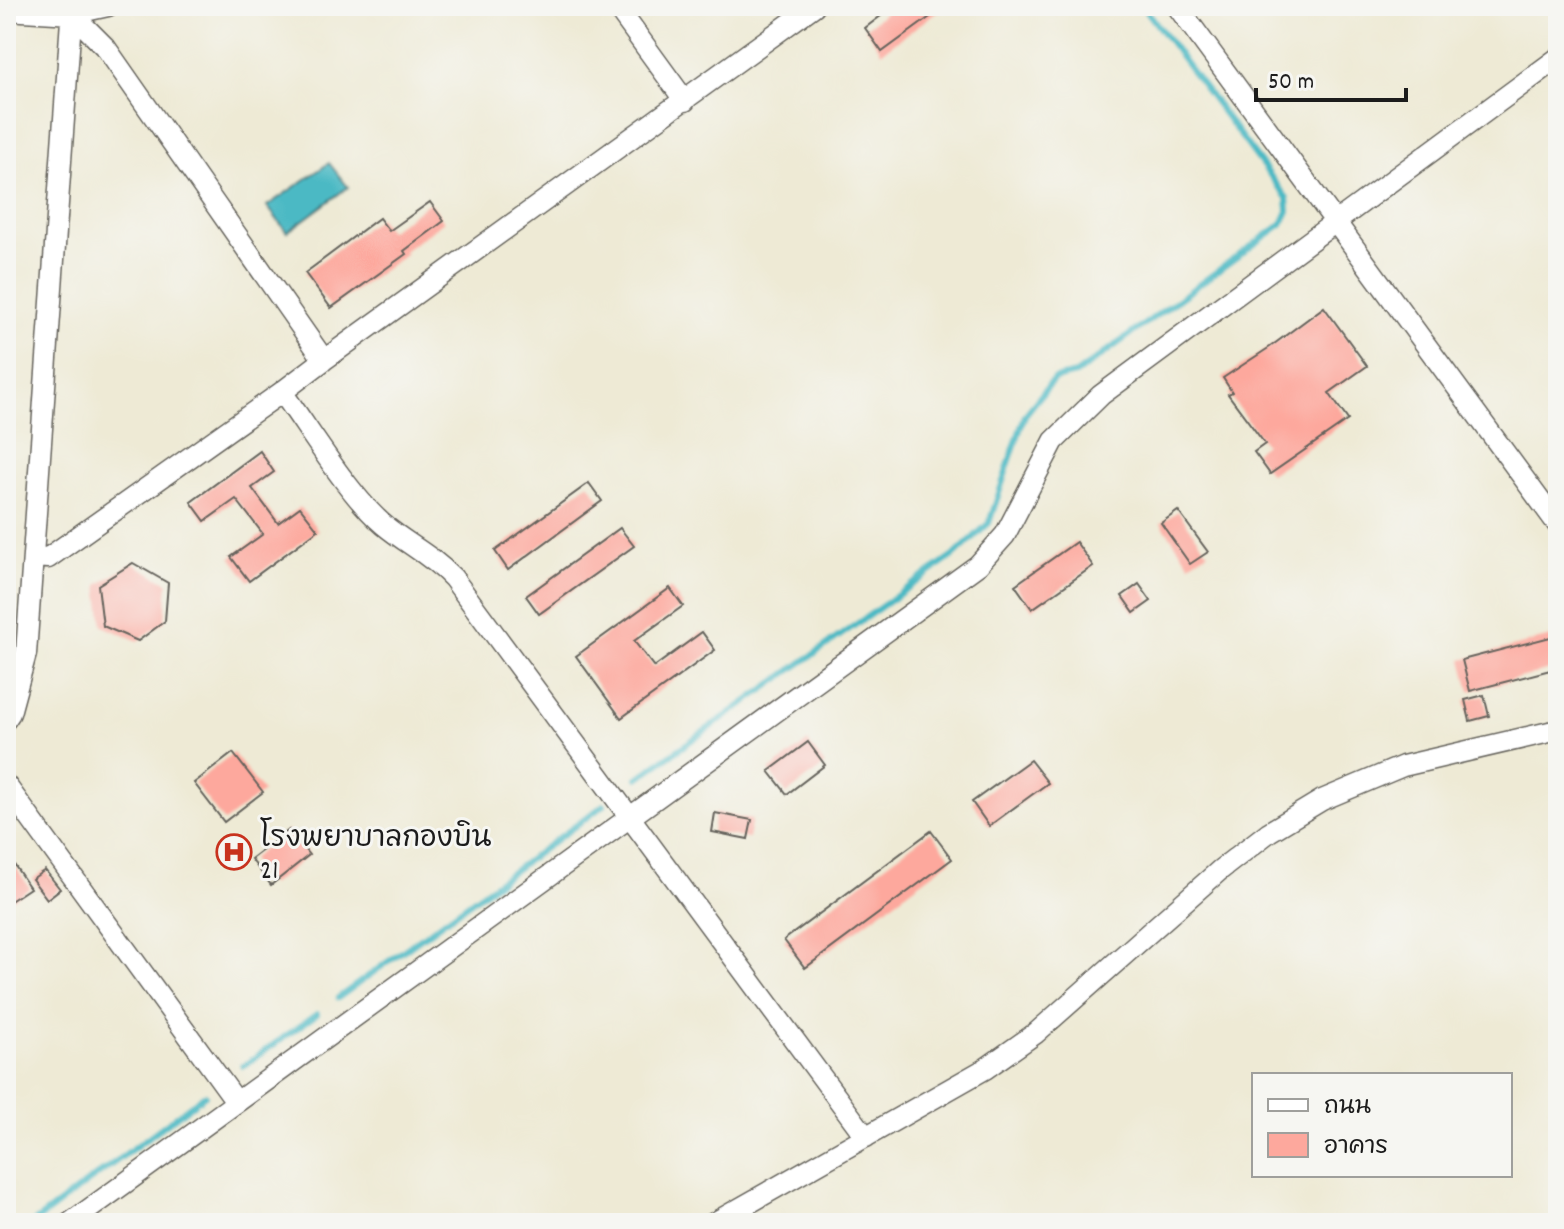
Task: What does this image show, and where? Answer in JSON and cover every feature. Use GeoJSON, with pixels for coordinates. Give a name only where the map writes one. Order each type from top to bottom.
{"type":"FeatureCollection","features":[{"type":"Feature","properties":{"kind":"lane"},"geometry":{"type":"LineString","coordinates":[[6,10],[72,10],[108,6]]}},
{"type":"Feature","properties":{"kind":"lane"},"geometry":{"type":"LineString","coordinates":[[616,6],[685,101]]}},
{"type":"Feature","properties":{"kind":"lane"},"geometry":{"type":"LineString","coordinates":[[33,557],[48,558],[814,6]]}},
{"type":"Feature","properties":{"kind":"lane"},"geometry":{"type":"LineString","coordinates":[[1177,6],[1558,525]]}},
{"type":"Feature","properties":{"kind":"lane"},"geometry":{"type":"LineString","coordinates":[[72,10],[106,48],[324,360]]}},
{"type":"Feature","properties":{"kind":"lane"},"geometry":{"type":"LineString","coordinates":[[6,719],[26,654],[72,10]]}},
{"type":"Feature","properties":{"kind":"lane"},"geometry":{"type":"LineString","coordinates":[[70,1223],[978,565],[1005,535],[1054,441],[1101,395],[1558,58]]}},
{"type":"Feature","properties":{"kind":"lane"},"geometry":{"type":"LineString","coordinates":[[282,392],[359,498],[384,525],[435,559],[453,578],[866,1137]]}},
{"type":"Feature","properties":{"kind":"lane"},"geometry":{"type":"LineString","coordinates":[[714,1223],[985,1069],[1036,1033],[1220,870],[1269,832],[1322,800],[1403,766],[1558,730]]}},
{"type":"Feature","properties":{"kind":"lane"},"geometry":{"type":"LineString","coordinates":[[6,785],[236,1101]]}},
{"type":"Feature","properties":{"kind":"water"},"geometry":{"type":"Polygon","coordinates":[[[329,163],[348,187],[287,232],[267,206],[329,163]]]}},
{"type":"Feature","properties":{"kind":"building"},"geometry":{"type":"Polygon","coordinates":[[[894,6],[945,6],[882,52],[865,28],[894,6]]]}},
{"type":"Feature","properties":{"kind":"building"},"geometry":{"type":"Polygon","coordinates":[[[430,202],[444,221],[404,251],[406,254],[331,308],[305,273],[379,218],[389,231],[430,202]]]}},
{"type":"Feature","properties":{"kind":"building"},"geometry":{"type":"Polygon","coordinates":[[[1324,307],[1367,366],[1329,393],[1348,420],[1270,474],[1254,452],[1265,444],[1228,394],[1232,392],[1223,378],[1324,307]]]}},
{"type":"Feature","properties":{"kind":"building"},"geometry":{"type":"Polygon","coordinates":[[[260,451],[274,472],[252,488],[278,523],[300,507],[318,530],[249,581],[231,557],[263,534],[236,499],[205,521],[191,502],[260,451]]]}},
{"type":"Feature","properties":{"kind":"building"},"geometry":{"type":"Polygon","coordinates":[[[589,483],[602,501],[508,570],[495,551],[589,483]]]}},
{"type":"Feature","properties":{"kind":"building"},"geometry":{"type":"Polygon","coordinates":[[[1178,511],[1208,552],[1190,564],[1161,523],[1178,511]]]}},
{"type":"Feature","properties":{"kind":"building"},"geometry":{"type":"Polygon","coordinates":[[[620,528],[634,546],[539,614],[526,596],[620,528]]]}},
{"type":"Feature","properties":{"kind":"building"},"geometry":{"type":"Polygon","coordinates":[[[1076,542],[1093,566],[1032,609],[1015,585],[1076,542]]]}},
{"type":"Feature","properties":{"kind":"building"},"geometry":{"type":"Polygon","coordinates":[[[133,563],[168,583],[165,621],[138,641],[103,626],[98,585],[133,563]]]}},
{"type":"Feature","properties":{"kind":"building"},"geometry":{"type":"Polygon","coordinates":[[[1139,584],[1151,601],[1134,613],[1122,596],[1139,584]]]}},
{"type":"Feature","properties":{"kind":"building"},"geometry":{"type":"Polygon","coordinates":[[[670,588],[683,606],[634,641],[654,667],[702,632],[715,650],[621,718],[576,656],[670,588]]]}},
{"type":"Feature","properties":{"kind":"building"},"geometry":{"type":"Polygon","coordinates":[[[1558,635],[1558,668],[1470,691],[1462,660],[1558,635]]]}},
{"type":"Feature","properties":{"kind":"building"},"geometry":{"type":"Polygon","coordinates":[[[1484,695],[1489,716],[1470,721],[1465,700],[1484,695]]]}},
{"type":"Feature","properties":{"kind":"building"},"geometry":{"type":"Polygon","coordinates":[[[808,742],[825,765],[787,794],[769,771],[808,742]]]}},
{"type":"Feature","properties":{"kind":"building"},"geometry":{"type":"Polygon","coordinates":[[[233,753],[263,792],[224,822],[194,783],[233,753]]]}},
{"type":"Feature","properties":{"kind":"building"},"geometry":{"type":"Polygon","coordinates":[[[1030,760],[1048,783],[989,826],[972,802],[1030,760]]]}},
{"type":"Feature","properties":{"kind":"building"},"geometry":{"type":"Polygon","coordinates":[[[715,813],[752,820],[748,839],[712,832],[715,813]]]}},
{"type":"Feature","properties":{"kind":"building"},"geometry":{"type":"Polygon","coordinates":[[[289,830],[309,855],[271,885],[251,859],[289,830]]]}},
{"type":"Feature","properties":{"kind":"building"},"geometry":{"type":"Polygon","coordinates":[[[931,831],[952,859],[805,968],[784,940],[931,831]]]}},
{"type":"Feature","properties":{"kind":"building"},"geometry":{"type":"Polygon","coordinates":[[[6,853],[30,888],[6,904],[6,853]]]}},
{"type":"Feature","properties":{"kind":"building"},"geometry":{"type":"Polygon","coordinates":[[[45,870],[60,889],[47,899],[32,879],[45,870]]]}},
{"type":"Feature","properties":{"kind":"waterway"},"geometry":{"type":"LineString","coordinates":[[638,778],[956,554],[989,523],[1025,415],[1054,379],[1076,374],[1282,224],[1288,211],[1287,198],[1143,6]]}},
{"type":"Feature","properties":{"kind":"waterway"},"geometry":{"type":"LineString","coordinates":[[338,998],[604,805]]}},
{"type":"Feature","properties":{"kind":"waterway"},"geometry":{"type":"LineString","coordinates":[[243,1066],[317,1014]]}},
{"type":"Feature","properties":{"kind":"waterway"},"geometry":{"type":"LineString","coordinates":[[33,1223],[205,1095]]}},
{"type":"Feature","properties":{"kind":"place","name":"โรงพยาบาลกองบิน 21"},"geometry":{"type":"Point","coordinates":[234,852]}}]}
